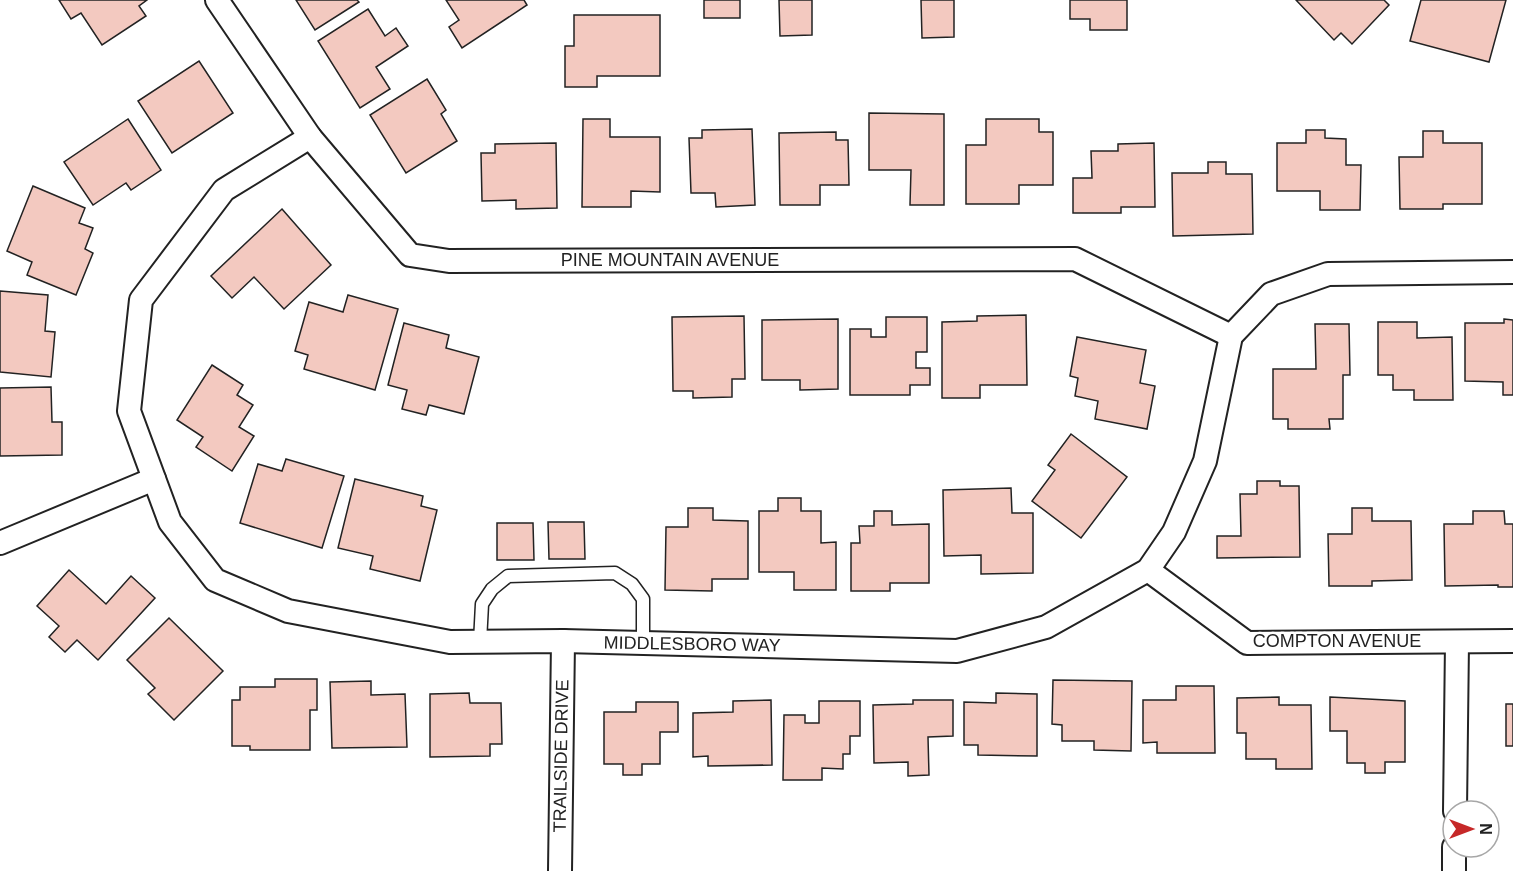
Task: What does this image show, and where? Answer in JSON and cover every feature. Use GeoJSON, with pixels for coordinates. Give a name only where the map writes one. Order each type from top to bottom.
{"type":"FeatureCollection","features":[{"type":"Feature","properties":{"kind":"street","name":"PINE MOUNTAIN AVENUE"},"geometry":{"type":"LineString","coordinates":[[217,0],[310,137],[410,255],[449,261],[1075,259],[1232,336]]}},
{"type":"Feature","properties":{"kind":"street","name":"MIDDLESBORO WAY"},"geometry":{"type":"LineString","coordinates":[[310,137],[224,190],[141,300],[129,411],[170,522],[215,580],[288,611],[450,642],[563,641],[957,651],[1046,627],[1148,570],[1174,532],[1205,461],[1232,336]]}},
{"type":"Feature","properties":{"kind":"street"},"geometry":{"type":"LineString","coordinates":[[1232,336],[1271,294],[1328,274],[1513,272]]}},
{"type":"Feature","properties":{"kind":"street"},"geometry":{"type":"LineString","coordinates":[[0,543],[154,478]]}},
{"type":"Feature","properties":{"kind":"street","name":"COMPTON AVENUE"},"geometry":{"type":"LineString","coordinates":[[1148,570],[1247,643],[1513,641]]}},
{"type":"Feature","properties":{"kind":"street","name":"TRAILSIDE DRIVE"},"geometry":{"type":"LineString","coordinates":[[560,871],[563,641]]}},
{"type":"Feature","properties":{"kind":"street"},"geometry":{"type":"LineString","coordinates":[[1455,799],[1457,642]]}},
{"type":"Feature","properties":{"kind":"lane"},"geometry":{"type":"LineString","coordinates":[[480,642],[482,604],[492,589],[508,576],[615,573],[632,584],[643,599],[643,643]]}},
{"type":"Feature","properties":{"kind":"building"},"geometry":{"type":"Polygon","coordinates":[[[59,0],[147,0],[139,6],[146,16],[102,45],[81,13],[71,19],[59,0]]]}},
{"type":"Feature","properties":{"kind":"building"},"geometry":{"type":"Polygon","coordinates":[[[296,0],[357,0],[359,2],[315,30],[296,0]]]}},
{"type":"Feature","properties":{"kind":"building"},"geometry":{"type":"Polygon","coordinates":[[[446,0],[524,0],[527,5],[462,48],[449,27],[459,20],[446,0]]]}},
{"type":"Feature","properties":{"kind":"building"},"geometry":{"type":"Polygon","coordinates":[[[704,0],[740,0],[740,18],[704,18],[704,0]]]}},
{"type":"Feature","properties":{"kind":"building"},"geometry":{"type":"Polygon","coordinates":[[[779,0],[812,0],[812,35],[780,36],[779,0]]]}},
{"type":"Feature","properties":{"kind":"building"},"geometry":{"type":"Polygon","coordinates":[[[921,0],[954,0],[954,37],[922,38],[921,0]]]}},
{"type":"Feature","properties":{"kind":"building"},"geometry":{"type":"Polygon","coordinates":[[[1070,0],[1127,0],[1127,30],[1090,30],[1090,19],[1070,19],[1070,0]]]}},
{"type":"Feature","properties":{"kind":"building"},"geometry":{"type":"Polygon","coordinates":[[[1296,0],[1384,0],[1389,5],[1352,44],[1341,33],[1334,40],[1296,0]]]}},
{"type":"Feature","properties":{"kind":"building"},"geometry":{"type":"Polygon","coordinates":[[[1421,0],[1506,0],[1489,62],[1410,41],[1421,0]]]}},
{"type":"Feature","properties":{"kind":"building"},"geometry":{"type":"Polygon","coordinates":[[[368,9],[385,36],[396,28],[408,46],[376,67],[390,89],[360,108],[318,41],[368,9]]]}},
{"type":"Feature","properties":{"kind":"building"},"geometry":{"type":"Polygon","coordinates":[[[574,15],[660,15],[660,76],[597,76],[597,87],[565,87],[565,46],[574,46],[574,15]]]}},
{"type":"Feature","properties":{"kind":"building"},"geometry":{"type":"Polygon","coordinates":[[[199,61],[233,113],[172,153],[138,101],[199,61]]]}},
{"type":"Feature","properties":{"kind":"building"},"geometry":{"type":"Polygon","coordinates":[[[427,79],[446,110],[441,114],[457,141],[406,173],[370,115],[427,79]]]}},
{"type":"Feature","properties":{"kind":"building"},"geometry":{"type":"Polygon","coordinates":[[[869,113],[944,114],[944,205],[910,205],[911,170],[869,170],[869,113]]]}},
{"type":"Feature","properties":{"kind":"building"},"geometry":{"type":"Polygon","coordinates":[[[128,119],[161,170],[131,190],[126,183],[93,205],[64,162],[128,119]]]}},
{"type":"Feature","properties":{"kind":"building"},"geometry":{"type":"Polygon","coordinates":[[[583,119],[610,119],[610,137],[660,137],[660,192],[631,191],[631,207],[582,207],[583,119]]]}},
{"type":"Feature","properties":{"kind":"building"},"geometry":{"type":"Polygon","coordinates":[[[986,119],[1039,119],[1039,132],[1053,132],[1053,185],[1019,185],[1019,204],[966,204],[966,145],[986,145],[986,119]]]}},
{"type":"Feature","properties":{"kind":"building"},"geometry":{"type":"Polygon","coordinates":[[[752,129],[755,205],[716,207],[715,193],[691,193],[689,138],[702,138],[702,130],[752,129]]]}},
{"type":"Feature","properties":{"kind":"building"},"geometry":{"type":"Polygon","coordinates":[[[1306,130],[1325,130],[1325,138],[1346,139],[1346,165],[1361,165],[1360,210],[1320,210],[1320,191],[1277,191],[1277,143],[1306,143],[1306,130]]]}},
{"type":"Feature","properties":{"kind":"building"},"geometry":{"type":"Polygon","coordinates":[[[1423,131],[1443,131],[1443,143],[1482,143],[1482,204],[1443,204],[1443,209],[1400,209],[1399,157],[1423,157],[1423,131]]]}},
{"type":"Feature","properties":{"kind":"building"},"geometry":{"type":"Polygon","coordinates":[[[836,132],[836,140],[848,140],[849,185],[820,185],[820,205],[780,205],[779,133],[836,132]]]}},
{"type":"Feature","properties":{"kind":"building"},"geometry":{"type":"Polygon","coordinates":[[[556,143],[557,208],[516,209],[516,200],[482,201],[481,153],[495,153],[495,144],[556,143]]]}},
{"type":"Feature","properties":{"kind":"building"},"geometry":{"type":"Polygon","coordinates":[[[1154,143],[1155,207],[1121,207],[1121,213],[1073,213],[1073,178],[1092,178],[1091,151],[1118,151],[1118,144],[1154,143]]]}},
{"type":"Feature","properties":{"kind":"building"},"geometry":{"type":"Polygon","coordinates":[[[1208,162],[1226,162],[1226,174],[1252,174],[1253,234],[1173,236],[1172,173],[1208,173],[1208,162]]]}},
{"type":"Feature","properties":{"kind":"building"},"geometry":{"type":"Polygon","coordinates":[[[33,186],[85,208],[79,223],[93,228],[85,249],[93,253],[76,295],[27,275],[32,262],[7,251],[33,186]]]}},
{"type":"Feature","properties":{"kind":"building"},"geometry":{"type":"Polygon","coordinates":[[[282,209],[331,265],[284,309],[254,277],[232,298],[211,276],[282,209]]]}},
{"type":"Feature","properties":{"kind":"building"},"geometry":{"type":"Polygon","coordinates":[[[0,291],[48,295],[45,331],[55,332],[51,377],[0,372],[0,291]]]}},
{"type":"Feature","properties":{"kind":"building"},"geometry":{"type":"Polygon","coordinates":[[[348,295],[398,309],[375,390],[304,369],[308,355],[295,351],[309,302],[343,312],[348,295]]]}},
{"type":"Feature","properties":{"kind":"building"},"geometry":{"type":"Polygon","coordinates":[[[1026,315],[1027,385],[980,385],[980,398],[942,398],[942,322],[977,321],[977,316],[1026,315]]]}},
{"type":"Feature","properties":{"kind":"building"},"geometry":{"type":"Polygon","coordinates":[[[744,316],[745,379],[732,379],[732,397],[693,398],[693,391],[673,391],[672,317],[744,316]]]}},
{"type":"Feature","properties":{"kind":"building"},"geometry":{"type":"Polygon","coordinates":[[[886,317],[927,317],[927,352],[916,352],[916,368],[930,368],[930,385],[910,385],[910,395],[850,395],[850,329],[871,329],[871,337],[886,337],[886,317]]]}},
{"type":"Feature","properties":{"kind":"building"},"geometry":{"type":"Polygon","coordinates":[[[838,319],[838,389],[800,390],[800,380],[762,380],[762,320],[838,319]]]}},
{"type":"Feature","properties":{"kind":"building"},"geometry":{"type":"Polygon","coordinates":[[[1504,319],[1513,320],[1513,395],[1503,395],[1503,382],[1465,381],[1465,323],[1504,323],[1504,319]]]}},
{"type":"Feature","properties":{"kind":"building"},"geometry":{"type":"Polygon","coordinates":[[[1378,322],[1417,322],[1417,338],[1452,337],[1453,400],[1414,400],[1414,390],[1393,390],[1393,375],[1378,375],[1378,322]]]}},
{"type":"Feature","properties":{"kind":"building"},"geometry":{"type":"Polygon","coordinates":[[[404,323],[449,335],[446,348],[479,357],[464,414],[429,405],[426,415],[402,409],[407,390],[388,385],[404,323]]]}},
{"type":"Feature","properties":{"kind":"building"},"geometry":{"type":"Polygon","coordinates":[[[1315,324],[1349,324],[1350,375],[1343,375],[1343,419],[1329,419],[1330,429],[1288,429],[1288,419],[1273,419],[1273,369],[1316,369],[1315,324]]]}},
{"type":"Feature","properties":{"kind":"building"},"geometry":{"type":"Polygon","coordinates":[[[1077,337],[1146,350],[1140,383],[1155,386],[1147,429],[1095,419],[1098,401],[1075,396],[1078,378],[1070,376],[1077,337]]]}},
{"type":"Feature","properties":{"kind":"building"},"geometry":{"type":"Polygon","coordinates":[[[212,365],[243,385],[237,395],[253,405],[239,427],[254,436],[232,471],[196,447],[203,437],[177,420],[212,365]]]}},
{"type":"Feature","properties":{"kind":"building"},"geometry":{"type":"Polygon","coordinates":[[[51,387],[52,422],[62,422],[62,455],[0,456],[0,388],[51,387]]]}},
{"type":"Feature","properties":{"kind":"building"},"geometry":{"type":"Polygon","coordinates":[[[1071,434],[1127,477],[1081,538],[1032,501],[1055,470],[1048,465],[1071,434]]]}},
{"type":"Feature","properties":{"kind":"building"},"geometry":{"type":"Polygon","coordinates":[[[286,459],[344,476],[322,548],[240,523],[258,464],[282,471],[286,459]]]}},
{"type":"Feature","properties":{"kind":"building"},"geometry":{"type":"Polygon","coordinates":[[[355,479],[423,496],[421,506],[437,510],[420,581],[370,569],[373,556],[338,548],[355,479]]]}},
{"type":"Feature","properties":{"kind":"building"},"geometry":{"type":"Polygon","coordinates":[[[1257,481],[1280,481],[1280,486],[1299,486],[1300,557],[1217,558],[1217,536],[1241,536],[1240,494],[1257,494],[1257,481]]]}},
{"type":"Feature","properties":{"kind":"building"},"geometry":{"type":"Polygon","coordinates":[[[1011,488],[1012,513],[1033,513],[1033,573],[981,574],[981,555],[944,556],[943,490],[1011,488]]]}},
{"type":"Feature","properties":{"kind":"building"},"geometry":{"type":"Polygon","coordinates":[[[778,498],[801,498],[801,511],[821,511],[821,543],[836,542],[836,590],[794,590],[794,572],[759,572],[759,511],[778,511],[778,498]]]}},
{"type":"Feature","properties":{"kind":"building"},"geometry":{"type":"Polygon","coordinates":[[[688,508],[713,508],[713,520],[748,521],[748,579],[712,579],[712,591],[665,590],[666,527],[688,527],[688,508]]]}},
{"type":"Feature","properties":{"kind":"building"},"geometry":{"type":"Polygon","coordinates":[[[1352,508],[1372,508],[1372,521],[1411,521],[1412,580],[1372,581],[1372,586],[1329,586],[1328,534],[1352,534],[1352,508]]]}},
{"type":"Feature","properties":{"kind":"building"},"geometry":{"type":"Polygon","coordinates":[[[874,511],[892,511],[892,525],[929,524],[929,583],[890,583],[890,591],[851,591],[851,543],[860,543],[859,526],[874,526],[874,511]]]}},
{"type":"Feature","properties":{"kind":"building"},"geometry":{"type":"Polygon","coordinates":[[[1473,511],[1504,511],[1505,524],[1513,524],[1513,587],[1445,586],[1444,524],[1473,524],[1473,511]]]}},
{"type":"Feature","properties":{"kind":"building"},"geometry":{"type":"Polygon","coordinates":[[[548,522],[584,522],[585,559],[549,559],[548,522]]]}},
{"type":"Feature","properties":{"kind":"building"},"geometry":{"type":"Polygon","coordinates":[[[497,523],[533,523],[534,560],[497,560],[497,523]]]}},
{"type":"Feature","properties":{"kind":"building"},"geometry":{"type":"Polygon","coordinates":[[[69,570],[106,604],[131,576],[155,598],[98,660],[77,640],[65,652],[49,637],[59,626],[37,606],[69,570]]]}},
{"type":"Feature","properties":{"kind":"building"},"geometry":{"type":"Polygon","coordinates":[[[169,618],[223,671],[174,720],[148,694],[155,688],[127,660],[169,618]]]}},
{"type":"Feature","properties":{"kind":"building"},"geometry":{"type":"Polygon","coordinates":[[[275,679],[317,679],[317,710],[310,710],[310,750],[250,750],[250,746],[232,746],[232,700],[240,700],[240,687],[275,687],[275,679]]]}},
{"type":"Feature","properties":{"kind":"building"},"geometry":{"type":"Polygon","coordinates":[[[1053,680],[1132,681],[1131,751],[1094,750],[1094,741],[1062,741],[1062,725],[1052,724],[1053,680]]]}},
{"type":"Feature","properties":{"kind":"building"},"geometry":{"type":"Polygon","coordinates":[[[371,681],[371,695],[405,694],[407,747],[332,748],[330,682],[371,681]]]}},
{"type":"Feature","properties":{"kind":"building"},"geometry":{"type":"Polygon","coordinates":[[[1176,686],[1214,686],[1215,753],[1157,753],[1157,742],[1143,743],[1143,700],[1176,700],[1176,686]]]}},
{"type":"Feature","properties":{"kind":"building"},"geometry":{"type":"Polygon","coordinates":[[[469,693],[470,703],[501,703],[502,744],[490,744],[490,756],[430,757],[430,694],[469,693]]]}},
{"type":"Feature","properties":{"kind":"building"},"geometry":{"type":"Polygon","coordinates":[[[996,693],[1037,694],[1037,756],[978,755],[978,745],[964,745],[964,702],[996,703],[996,693]]]}},
{"type":"Feature","properties":{"kind":"building"},"geometry":{"type":"Polygon","coordinates":[[[1279,697],[1279,705],[1311,705],[1312,769],[1276,769],[1276,759],[1246,759],[1246,733],[1237,733],[1237,698],[1279,697]]]}},
{"type":"Feature","properties":{"kind":"building"},"geometry":{"type":"Polygon","coordinates":[[[1330,697],[1405,701],[1405,762],[1385,762],[1385,773],[1365,773],[1365,763],[1347,763],[1347,731],[1330,731],[1330,697]]]}},
{"type":"Feature","properties":{"kind":"building"},"geometry":{"type":"Polygon","coordinates":[[[771,700],[772,765],[708,766],[708,756],[693,757],[693,713],[733,712],[733,701],[771,700]]]}},
{"type":"Feature","properties":{"kind":"building"},"geometry":{"type":"Polygon","coordinates":[[[913,700],[953,700],[953,736],[928,737],[929,775],[908,776],[908,762],[874,763],[873,705],[913,704],[913,700]]]}},
{"type":"Feature","properties":{"kind":"building"},"geometry":{"type":"Polygon","coordinates":[[[819,701],[860,701],[860,736],[850,736],[850,754],[843,754],[843,769],[822,768],[822,780],[783,780],[784,715],[805,715],[805,723],[819,723],[819,701]]]}},
{"type":"Feature","properties":{"kind":"building"},"geometry":{"type":"Polygon","coordinates":[[[636,702],[678,702],[678,732],[660,732],[660,764],[642,764],[642,775],[623,775],[623,764],[604,764],[604,712],[636,712],[636,702]]]}},
{"type":"Feature","properties":{"kind":"building"},"geometry":{"type":"Polygon","coordinates":[[[1506,704],[1513,704],[1513,746],[1506,746],[1506,704]]]}}]}
